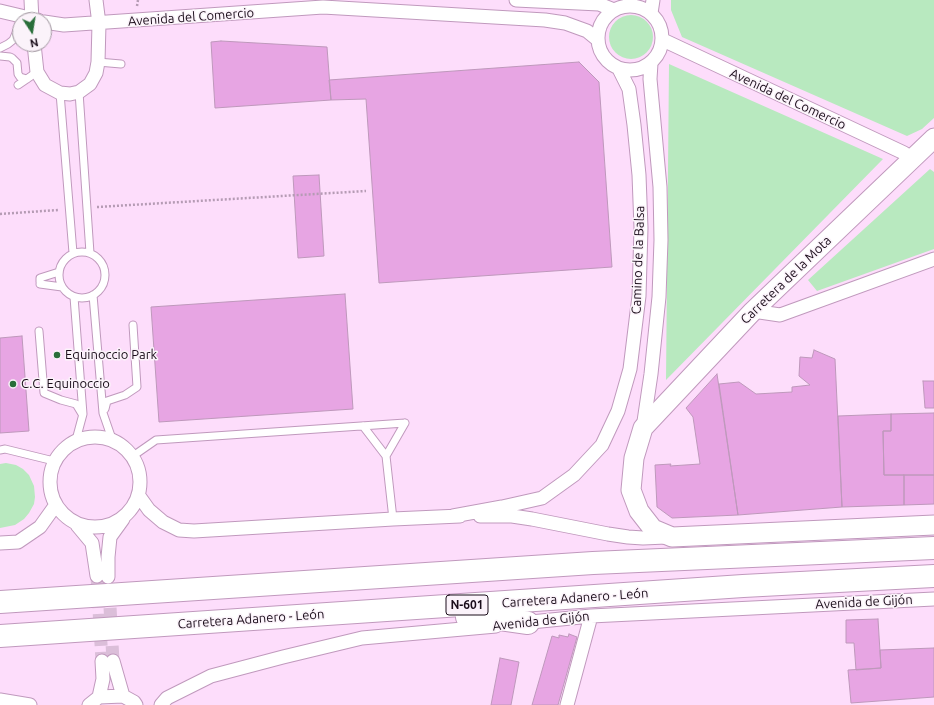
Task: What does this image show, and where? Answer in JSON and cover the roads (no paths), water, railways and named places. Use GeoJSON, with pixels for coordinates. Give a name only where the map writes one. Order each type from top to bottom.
{"type":"FeatureCollection","features":[{"type":"Feature","properties":{"kind":"highway"},"geometry":{"type":"LineString","coordinates":[[0,602],[585,563],[934,548]]}},
{"type":"Feature","properties":{"kind":"highway","name":"Carretera Adanero - León"},"geometry":{"type":"LineString","coordinates":[[0,636],[309,616],[377,610],[934,576]]}},
{"type":"Feature","properties":{"kind":"highway"},"geometry":{"type":"LineString","coordinates":[[377,610],[426,620],[479,616],[528,623]]}},
{"type":"Feature","properties":{"kind":"main road","name":"Carretera de la Mota"},"geometry":{"type":"LineString","coordinates":[[643,428],[753,311],[912,158],[931,146]]}},
{"type":"Feature","properties":{"kind":"main road"},"geometry":{"type":"LineString","coordinates":[[643,428],[634,458],[631,490],[639,511],[653,529],[672,537],[934,525]]}},
{"type":"Feature","properties":{"kind":"street"},"geometry":{"type":"LineString","coordinates":[[28,12],[31,0]]}},
{"type":"Feature","properties":{"kind":"street"},"geometry":{"type":"LineString","coordinates":[[33,52],[32,75],[45,85],[60,93],[70,94],[79,92],[90,84],[96,73],[98,62],[99,24],[96,0]]}},
{"type":"Feature","properties":{"kind":"street"},"geometry":{"type":"LineString","coordinates":[[516,0],[599,4],[614,10]]}},
{"type":"Feature","properties":{"kind":"street"},"geometry":{"type":"LineString","coordinates":[[631,3],[641,7],[652,6],[660,25],[663,40],[661,49],[652,63],[636,71],[619,69],[611,64],[604,58],[599,49],[598,40],[598,31],[607,16],[614,10],[631,3]]}},
{"type":"Feature","properties":{"kind":"street","name":"Avenida del Comercio"},"geometry":{"type":"LineString","coordinates":[[52,23],[64,25],[99,24],[324,7],[545,20],[565,23],[587,31],[598,40]]}},
{"type":"Feature","properties":{"kind":"street"},"geometry":{"type":"LineString","coordinates":[[0,11],[12,15]]}},
{"type":"Feature","properties":{"kind":"street","name":"Avenida del Comercio"},"geometry":{"type":"LineString","coordinates":[[663,40],[912,158]]}},
{"type":"Feature","properties":{"kind":"street","name":"Camino de la Balsa"},"geometry":{"type":"LineString","coordinates":[[643,428],[651,374],[659,298],[661,240],[660,187],[650,78],[652,63]]}},
{"type":"Feature","properties":{"kind":"street","name":"Camino de la Balsa"},"geometry":{"type":"LineString","coordinates":[[452,516],[542,498],[574,475],[602,445],[618,411],[630,369],[640,296],[641,228],[639,175],[634,125],[629,89],[619,69]]}},
{"type":"Feature","properties":{"kind":"street"},"geometry":{"type":"LineString","coordinates":[[753,311],[780,315],[934,259]]}},
{"type":"Feature","properties":{"kind":"street"},"geometry":{"type":"LineString","coordinates":[[92,436],[112,439],[133,456],[140,475],[139,496],[110,537],[108,557],[102,576],[92,544],[77,525],[55,506],[49,480],[54,461],[76,440],[92,436]]}},
{"type":"Feature","properties":{"kind":"street"},"geometry":{"type":"LineString","coordinates":[[139,496],[149,510],[163,522],[179,530],[194,531],[452,516],[512,516],[628,537],[672,537]]}},
{"type":"Feature","properties":{"kind":"street"},"geometry":{"type":"LineString","coordinates":[[0,543],[18,542],[40,527],[55,506]]}},
{"type":"Feature","properties":{"kind":"street"},"geometry":{"type":"LineString","coordinates":[[77,525],[99,528],[123,519]]}},
{"type":"Feature","properties":{"kind":"street","name":"Avenida de Gijón"},"geometry":{"type":"LineString","coordinates":[[161,705],[167,698],[211,676],[362,638],[591,616],[934,599]]}},
{"type":"Feature","properties":{"kind":"street"},"geometry":{"type":"LineString","coordinates":[[567,705],[591,616]]}},
{"type":"Feature","properties":{"kind":"street"},"geometry":{"type":"LineString","coordinates":[[94,701],[103,679],[108,661],[123,696],[134,702],[136,705]]}},
{"type":"Feature","properties":{"kind":"street"},"geometry":{"type":"LineString","coordinates":[[94,701],[123,696]]}},
{"type":"Feature","properties":{"kind":"street"},"geometry":{"type":"LineString","coordinates":[[0,700],[30,705]]}},
{"type":"Feature","properties":{"kind":"lane"},"geometry":{"type":"LineString","coordinates":[[0,48],[12,41]]}},
{"type":"Feature","properties":{"kind":"lane"},"geometry":{"type":"LineString","coordinates":[[0,56],[10,57],[17,63],[18,74],[20,77],[32,75]]}},
{"type":"Feature","properties":{"kind":"lane"},"geometry":{"type":"LineString","coordinates":[[98,62],[121,64]]}},
{"type":"Feature","properties":{"kind":"lane"},"geometry":{"type":"LineString","coordinates":[[18,85],[32,75]]}},
{"type":"Feature","properties":{"kind":"lane"},"geometry":{"type":"LineString","coordinates":[[79,92],[90,253]]}},
{"type":"Feature","properties":{"kind":"lane"},"geometry":{"type":"LineString","coordinates":[[60,93],[72,254]]}},
{"type":"Feature","properties":{"kind":"lane"},"geometry":{"type":"LineString","coordinates":[[78,252],[90,253],[102,262],[106,276],[104,284],[99,291],[87,298],[74,297],[67,293],[59,280],[61,264],[72,254],[78,252]]}},
{"type":"Feature","properties":{"kind":"lane"},"geometry":{"type":"LineString","coordinates":[[59,272],[40,278],[40,283],[62,287]]}},
{"type":"Feature","properties":{"kind":"lane"},"geometry":{"type":"LineString","coordinates":[[93,295],[103,413],[112,439]]}},
{"type":"Feature","properties":{"kind":"lane"},"geometry":{"type":"LineString","coordinates":[[74,297],[82,414],[76,440]]}},
{"type":"Feature","properties":{"kind":"lane"},"geometry":{"type":"LineString","coordinates":[[103,413],[107,401],[125,395],[137,387],[134,325]]}},
{"type":"Feature","properties":{"kind":"lane"},"geometry":{"type":"LineString","coordinates":[[38,331],[44,393],[76,404],[82,414]]}},
{"type":"Feature","properties":{"kind":"lane"},"geometry":{"type":"LineString","coordinates":[[133,456],[156,440],[405,423],[386,456]]}},
{"type":"Feature","properties":{"kind":"lane"},"geometry":{"type":"LineString","coordinates":[[363,426],[386,456],[393,519]]}},
{"type":"Feature","properties":{"kind":"lane"},"geometry":{"type":"LineString","coordinates":[[0,450],[5,449],[54,461]]}},
{"type":"Feature","properties":{"kind":"tunnel"},"geometry":{"type":"LineString","coordinates":[[97,576],[102,661]]}},
{"type":"Feature","properties":{"kind":"tunnel"},"geometry":{"type":"LineString","coordinates":[[109,589],[113,661]]}},
{"type":"Feature","properties":{"kind":"place","name":"Equinoccio Park"},"geometry":{"type":"Point","coordinates":[57,355]}},
{"type":"Feature","properties":{"kind":"place","name":"C.C. Equinoccio"},"geometry":{"type":"Point","coordinates":[13,384]}}]}
